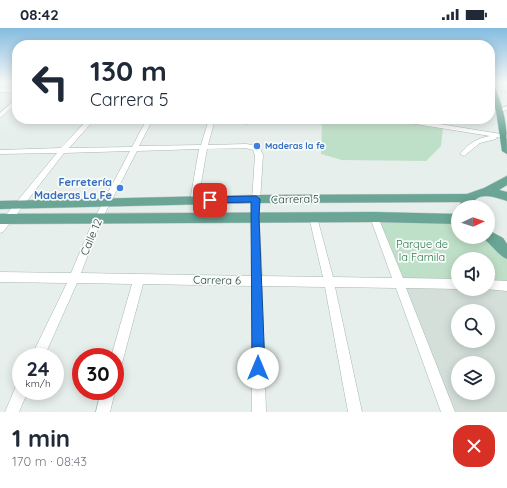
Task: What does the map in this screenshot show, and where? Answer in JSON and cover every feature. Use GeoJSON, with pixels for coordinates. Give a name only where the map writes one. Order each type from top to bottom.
{"type":"FeatureCollection","features":[{"type":"Feature","properties":{"kind":"main road"},"geometry":{"type":"LineString","coordinates":[[497,100],[503,111],[507,151]]}},
{"type":"Feature","properties":{"kind":"main road"},"geometry":{"type":"LineString","coordinates":[[470,200],[479,193],[488,191],[507,180]]}},
{"type":"Feature","properties":{"kind":"main road"},"geometry":{"type":"LineString","coordinates":[[488,191],[507,197]]}},
{"type":"Feature","properties":{"kind":"main road","name":"Carrera 5"},"geometry":{"type":"LineString","coordinates":[[0,205],[256,199],[451,202]]}},
{"type":"Feature","properties":{"kind":"main road","name":"Carrera 5"},"geometry":{"type":"LineString","coordinates":[[4,219],[255,217],[451,219]]}},
{"type":"Feature","properties":{"kind":"main road"},"geometry":{"type":"LineString","coordinates":[[495,235],[507,236]]}},
{"type":"Feature","properties":{"kind":"main road"},"geometry":{"type":"LineString","coordinates":[[495,240],[507,253]]}},
{"type":"Feature","properties":{"kind":"street"},"geometry":{"type":"LineString","coordinates":[[0,116],[3,111],[12,104]]}},
{"type":"Feature","properties":{"kind":"street"},"geometry":{"type":"LineString","coordinates":[[0,229],[4,219],[18,205],[62,151],[87,124]]}},
{"type":"Feature","properties":{"kind":"street","name":"Calle 12"},"geometry":{"type":"LineString","coordinates":[[42,348],[74,279],[98,219],[147,124]]}},
{"type":"Feature","properties":{"kind":"street"},"geometry":{"type":"LineString","coordinates":[[194,201],[203,149],[210,124]]}},
{"type":"Feature","properties":{"kind":"street"},"geometry":{"type":"LineString","coordinates":[[426,124],[506,138]]}},
{"type":"Feature","properties":{"kind":"street"},"geometry":{"type":"LineString","coordinates":[[464,154],[481,139],[506,138]]}},
{"type":"Feature","properties":{"kind":"street"},"geometry":{"type":"LineString","coordinates":[[0,152],[203,149],[246,146],[256,148],[259,155],[255,217],[259,412]]}},
{"type":"Feature","properties":{"kind":"street"},"geometry":{"type":"LineString","coordinates":[[313,217],[329,282],[355,412]]}},
{"type":"Feature","properties":{"kind":"street"},"geometry":{"type":"LineString","coordinates":[[374,217],[448,412]]}},
{"type":"Feature","properties":{"kind":"street","name":"Carrera 6"},"geometry":{"type":"LineString","coordinates":[[0,277],[451,284]]}},
{"type":"Feature","properties":{"kind":"street"},"geometry":{"type":"LineString","coordinates":[[120,348],[139,279]]}},
{"type":"Feature","properties":{"kind":"street"},"geometry":{"type":"LineString","coordinates":[[495,285],[507,286]]}},
{"type":"Feature","properties":{"kind":"street"},"geometry":{"type":"LineString","coordinates":[[12,412],[18,400]]}},
{"type":"Feature","properties":{"kind":"street"},"geometry":{"type":"LineString","coordinates":[[102,412],[105,400]]}},
{"type":"Feature","properties":{"kind":"shaded area"},"geometry":{"type":"Polygon","coordinates":[[[399,283],[451,288],[451,296],[495,296],[495,288],[507,286],[507,412],[448,412],[399,283]]]}},
{"type":"Feature","properties":{"kind":"green space"},"geometry":{"type":"Polygon","coordinates":[[[318,124],[443,124],[441,146],[426,161],[342,160],[321,154],[322,125],[318,124]]]}},
{"type":"Feature","properties":{"kind":"green space","name":"Parque de la Famila"},"geometry":{"type":"Polygon","coordinates":[[[374,217],[451,219],[451,244],[495,243],[507,253],[507,286],[495,285],[495,252],[451,252],[451,284],[399,283],[374,217]]]}},
{"type":"Feature","properties":{"kind":"place","name":"Maderas la fe"},"geometry":{"type":"Point","coordinates":[257,146]}},
{"type":"Feature","properties":{"kind":"place","name":"Ferretería Maderas La Fe"},"geometry":{"type":"Point","coordinates":[120,188]}},
{"type":"Feature","properties":{"kind":"route"},"geometry":{"type":"LineString","coordinates":[[210,200],[256,199],[255,217],[258,368]]}}]}
